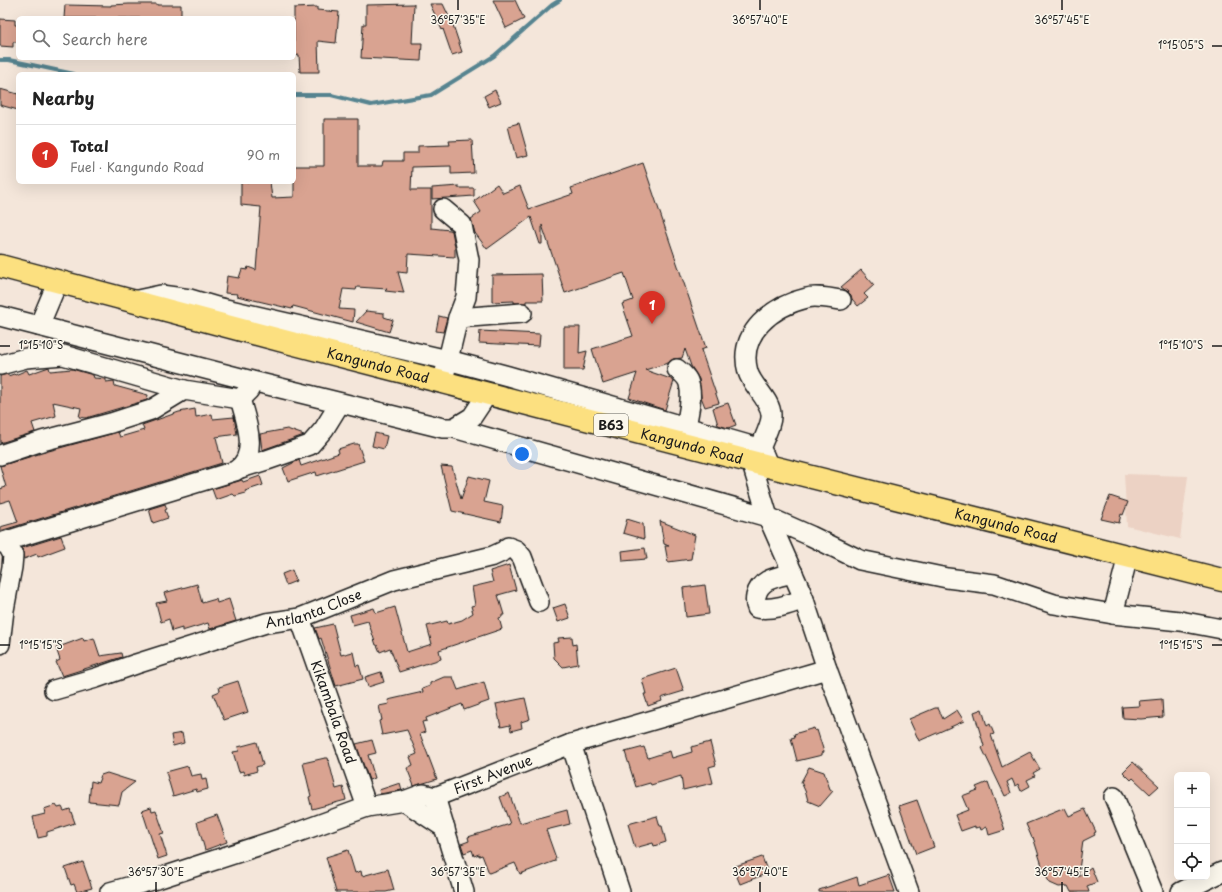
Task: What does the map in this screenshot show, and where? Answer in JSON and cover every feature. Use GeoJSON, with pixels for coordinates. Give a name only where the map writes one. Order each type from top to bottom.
{"type":"FeatureCollection","features":[{"type":"Feature","properties":{"kind":"highway","name":"Kangundo Road"},"geometry":{"type":"LineString","coordinates":[[0,266],[488,393],[760,459],[1222,580]]}},
{"type":"Feature","properties":{"kind":"street"},"geometry":{"type":"LineString","coordinates":[[442,381],[458,318],[466,297],[469,260],[462,225],[443,209]]}},
{"type":"Feature","properties":{"kind":"street"},"geometry":{"type":"LineString","coordinates":[[40,326],[58,281]]}},
{"type":"Feature","properties":{"kind":"street"},"geometry":{"type":"LineString","coordinates":[[132,301],[161,296],[190,298],[217,307],[448,360],[686,427],[760,459]]}},
{"type":"Feature","properties":{"kind":"street"},"geometry":{"type":"LineString","coordinates":[[841,300],[809,297],[782,306],[758,325],[750,338],[745,358],[748,374],[770,409],[771,416],[760,459],[768,517],[804,599],[909,892]]}},
{"type":"Feature","properties":{"kind":"street"},"geometry":{"type":"LineString","coordinates":[[458,318],[522,313]]}},
{"type":"Feature","properties":{"kind":"street"},"geometry":{"type":"LineString","coordinates":[[0,316],[340,403],[443,428],[454,428],[768,517],[860,560],[947,578],[994,584],[1054,604],[1113,614],[1180,621],[1222,629]]}},
{"type":"Feature","properties":{"kind":"street"},"geometry":{"type":"LineString","coordinates":[[0,364],[26,358],[63,355],[184,390],[240,399]]}},
{"type":"Feature","properties":{"kind":"street"},"geometry":{"type":"LineString","coordinates":[[677,369],[685,376],[689,384],[690,402],[686,427]]}},
{"type":"Feature","properties":{"kind":"street"},"geometry":{"type":"LineString","coordinates":[[240,399],[256,382]]}},
{"type":"Feature","properties":{"kind":"street"},"geometry":{"type":"LineString","coordinates":[[0,455],[42,441],[111,423],[151,410],[184,390]]}},
{"type":"Feature","properties":{"kind":"street"},"geometry":{"type":"LineString","coordinates":[[454,428],[472,417],[488,393]]}},
{"type":"Feature","properties":{"kind":"street"},"geometry":{"type":"LineString","coordinates":[[240,399],[249,429],[250,443],[247,455],[241,468]]}},
{"type":"Feature","properties":{"kind":"street"},"geometry":{"type":"LineString","coordinates":[[0,644],[13,555],[3,542],[235,471],[310,445],[324,429],[340,403]]}},
{"type":"Feature","properties":{"kind":"street","name":"Antlanta Close"},"geometry":{"type":"LineString","coordinates":[[54,690],[96,678],[266,623],[300,618],[394,580],[493,556],[504,551],[508,546],[516,550],[522,557],[539,602]]}},
{"type":"Feature","properties":{"kind":"street"},"geometry":{"type":"LineString","coordinates":[[1113,614],[1128,556]]}},
{"type":"Feature","properties":{"kind":"street"},"geometry":{"type":"LineString","coordinates":[[793,573],[773,578],[763,583],[758,588],[755,604],[757,608],[767,610],[782,607],[804,599]]}},
{"type":"Feature","properties":{"kind":"street","name":"Kikambala Road"},"geometry":{"type":"LineString","coordinates":[[300,618],[367,807]]}},
{"type":"Feature","properties":{"kind":"street","name":"First Avenue"},"geometry":{"type":"LineString","coordinates":[[110,892],[162,885],[282,838],[367,807],[404,801],[423,794],[435,797],[571,744],[828,669]]}},
{"type":"Feature","properties":{"kind":"street"},"geometry":{"type":"LineString","coordinates":[[571,744],[620,892]]}},
{"type":"Feature","properties":{"kind":"street"},"geometry":{"type":"LineString","coordinates":[[1114,796],[1153,892]]}},
{"type":"Feature","properties":{"kind":"street"},"geometry":{"type":"LineString","coordinates":[[435,797],[464,892]]}},
{"type":"Feature","properties":{"kind":"street"},"geometry":{"type":"LineString","coordinates":[[404,801],[445,828]]}},
{"type":"Feature","properties":{"kind":"street"},"geometry":{"type":"LineString","coordinates":[[1181,892],[1222,872]]}},
{"type":"Feature","properties":{"kind":"shaded area"},"geometry":{"type":"Polygon","coordinates":[[[1124,474],[1188,476],[1180,539],[1127,526],[1124,474]]]}},
{"type":"Feature","properties":{"kind":"building"},"geometry":{"type":"Polygon","coordinates":[[[493,0],[515,0],[524,19],[506,28],[493,0]]]}},
{"type":"Feature","properties":{"kind":"building"},"geometry":{"type":"Polygon","coordinates":[[[414,4],[412,43],[422,43],[421,61],[361,58],[363,24],[366,24],[366,5],[414,4]]]}},
{"type":"Feature","properties":{"kind":"building"},"geometry":{"type":"Polygon","coordinates":[[[430,4],[443,4],[453,25],[462,52],[452,55],[443,29],[442,30],[430,4]]]}},
{"type":"Feature","properties":{"kind":"building"},"geometry":{"type":"Polygon","coordinates":[[[65,5],[181,5],[181,16],[64,16],[65,5]]]}},
{"type":"Feature","properties":{"kind":"building"},"geometry":{"type":"Polygon","coordinates":[[[317,7],[317,10],[339,12],[336,43],[318,41],[319,72],[300,72],[299,55],[296,56],[296,16],[294,16],[294,8],[317,7]]]}},
{"type":"Feature","properties":{"kind":"building"},"geometry":{"type":"Polygon","coordinates":[[[0,19],[15,20],[16,42],[13,42],[13,47],[0,46],[0,19]]]}},
{"type":"Feature","properties":{"kind":"building"},"geometry":{"type":"Polygon","coordinates":[[[0,89],[16,93],[16,109],[0,105],[0,89]]]}},
{"type":"Feature","properties":{"kind":"building"},"geometry":{"type":"Polygon","coordinates":[[[495,90],[501,102],[489,107],[484,96],[495,90]]]}},
{"type":"Feature","properties":{"kind":"building"},"geometry":{"type":"Polygon","coordinates":[[[324,119],[358,119],[358,166],[382,166],[383,161],[403,161],[403,153],[418,153],[418,146],[450,145],[449,141],[472,140],[474,173],[451,174],[451,166],[412,167],[411,190],[431,190],[431,228],[452,231],[455,257],[408,254],[407,273],[398,272],[404,293],[385,291],[387,289],[357,287],[356,290],[343,289],[339,309],[354,310],[353,322],[293,306],[292,309],[237,296],[238,294],[225,293],[227,276],[239,278],[242,269],[247,270],[248,267],[256,270],[261,207],[241,205],[241,184],[270,184],[272,198],[294,197],[296,166],[324,166],[324,119]]]}},
{"type":"Feature","properties":{"kind":"building"},"geometry":{"type":"Polygon","coordinates":[[[519,123],[528,155],[516,158],[508,126],[519,123]]]}},
{"type":"Feature","properties":{"kind":"building"},"geometry":{"type":"Polygon","coordinates":[[[643,163],[706,348],[701,350],[719,403],[705,407],[701,397],[699,379],[691,366],[685,349],[682,358],[673,359],[668,363],[645,370],[674,381],[665,410],[629,398],[637,373],[603,384],[592,349],[633,336],[622,304],[633,300],[624,273],[565,293],[542,225],[542,244],[540,244],[531,217],[487,249],[475,233],[471,219],[481,212],[474,201],[497,184],[503,193],[520,186],[529,209],[573,194],[571,188],[643,163]]]}},
{"type":"Feature","properties":{"kind":"building"},"geometry":{"type":"Polygon","coordinates":[[[459,186],[459,188],[474,188],[474,196],[432,199],[432,188],[459,186]]]}},
{"type":"Feature","properties":{"kind":"building"},"geometry":{"type":"Polygon","coordinates":[[[861,270],[874,285],[864,294],[868,298],[858,306],[852,299],[851,295],[841,287],[861,270]]]}},
{"type":"Feature","properties":{"kind":"building"},"geometry":{"type":"Polygon","coordinates":[[[542,274],[543,301],[526,301],[526,303],[514,303],[514,301],[492,302],[492,275],[542,274]]]}},
{"type":"Feature","properties":{"kind":"building"},"geometry":{"type":"Polygon","coordinates":[[[366,311],[384,313],[384,317],[393,320],[389,332],[356,322],[366,311]]]}},
{"type":"Feature","properties":{"kind":"building"},"geometry":{"type":"Polygon","coordinates":[[[439,316],[447,318],[443,332],[436,331],[439,316]]]}},
{"type":"Feature","properties":{"kind":"building"},"geometry":{"type":"Polygon","coordinates":[[[564,327],[580,327],[579,353],[587,351],[583,370],[564,370],[564,327]]]}},
{"type":"Feature","properties":{"kind":"building"},"geometry":{"type":"Polygon","coordinates":[[[480,331],[540,334],[539,346],[479,343],[480,331]]]}},
{"type":"Feature","properties":{"kind":"building"},"geometry":{"type":"Polygon","coordinates":[[[49,367],[50,371],[72,369],[93,375],[94,378],[106,379],[106,382],[114,381],[115,386],[148,395],[147,400],[86,418],[79,417],[81,408],[53,402],[56,416],[32,423],[35,432],[0,443],[0,376],[8,374],[8,376],[15,375],[27,370],[29,374],[49,367]]]}},
{"type":"Feature","properties":{"kind":"building"},"geometry":{"type":"Polygon","coordinates":[[[728,403],[736,425],[728,428],[718,425],[713,408],[728,403]]]}},
{"type":"Feature","properties":{"kind":"building"},"geometry":{"type":"Polygon","coordinates":[[[195,409],[196,417],[212,414],[213,419],[234,417],[237,434],[216,437],[222,463],[0,531],[0,527],[18,522],[10,500],[0,503],[0,489],[6,487],[0,466],[118,432],[120,437],[144,430],[142,425],[179,412],[195,409]]]}},
{"type":"Feature","properties":{"kind":"building"},"geometry":{"type":"Polygon","coordinates":[[[287,429],[304,435],[262,450],[260,434],[287,429]]]}},
{"type":"Feature","properties":{"kind":"building"},"geometry":{"type":"Polygon","coordinates":[[[375,433],[387,436],[384,449],[372,446],[375,433]]]}},
{"type":"Feature","properties":{"kind":"building"},"geometry":{"type":"Polygon","coordinates":[[[358,444],[364,461],[317,476],[316,472],[288,481],[283,468],[299,460],[301,466],[339,453],[338,449],[358,444]]]}},
{"type":"Feature","properties":{"kind":"building"},"geometry":{"type":"Polygon","coordinates":[[[441,466],[452,467],[461,499],[469,476],[489,481],[484,502],[503,506],[501,522],[452,511],[441,466]]]}},
{"type":"Feature","properties":{"kind":"building"},"geometry":{"type":"Polygon","coordinates":[[[260,476],[263,485],[245,491],[246,493],[235,496],[233,494],[216,500],[212,489],[242,480],[243,482],[260,476]]]}},
{"type":"Feature","properties":{"kind":"building"},"geometry":{"type":"Polygon","coordinates":[[[1110,496],[1128,502],[1123,515],[1121,514],[1119,523],[1101,519],[1110,496]]]}},
{"type":"Feature","properties":{"kind":"building"},"geometry":{"type":"Polygon","coordinates":[[[165,504],[167,509],[165,510],[168,518],[153,523],[149,509],[165,504]]]}},
{"type":"Feature","properties":{"kind":"building"},"geometry":{"type":"Polygon","coordinates":[[[627,519],[643,524],[644,539],[623,533],[627,519]]]}},
{"type":"Feature","properties":{"kind":"building"},"geometry":{"type":"Polygon","coordinates":[[[660,521],[695,535],[691,559],[668,562],[665,546],[669,546],[664,544],[660,521]]]}},
{"type":"Feature","properties":{"kind":"building"},"geometry":{"type":"Polygon","coordinates":[[[61,536],[65,547],[38,557],[37,554],[24,559],[22,548],[61,536]]]}},
{"type":"Feature","properties":{"kind":"building"},"geometry":{"type":"Polygon","coordinates":[[[645,548],[647,559],[623,561],[622,551],[645,548]]]}},
{"type":"Feature","properties":{"kind":"building"},"geometry":{"type":"Polygon","coordinates":[[[509,565],[516,590],[498,595],[504,615],[499,618],[502,629],[439,650],[441,659],[399,672],[390,648],[380,652],[376,645],[368,621],[353,625],[350,615],[374,608],[376,613],[395,607],[407,652],[432,644],[427,626],[447,621],[448,624],[462,620],[473,613],[471,606],[475,605],[472,587],[493,582],[490,571],[509,565]]]}},
{"type":"Feature","properties":{"kind":"building"},"geometry":{"type":"Polygon","coordinates":[[[292,570],[296,581],[286,585],[282,574],[292,570]]]}},
{"type":"Feature","properties":{"kind":"building"},"geometry":{"type":"Polygon","coordinates":[[[197,584],[202,603],[216,599],[217,603],[229,599],[236,621],[210,629],[208,623],[182,631],[182,628],[172,631],[169,619],[161,622],[156,603],[167,601],[164,593],[197,584]]]}},
{"type":"Feature","properties":{"kind":"building"},"geometry":{"type":"Polygon","coordinates":[[[705,585],[709,614],[686,617],[683,588],[705,585]]]}},
{"type":"Feature","properties":{"kind":"building"},"geometry":{"type":"Polygon","coordinates":[[[565,604],[570,618],[558,622],[553,608],[565,604]]]}},
{"type":"Feature","properties":{"kind":"building"},"geometry":{"type":"Polygon","coordinates":[[[333,624],[341,655],[353,652],[356,666],[359,665],[363,679],[336,686],[321,638],[319,639],[315,628],[333,624]]]}},
{"type":"Feature","properties":{"kind":"building"},"geometry":{"type":"Polygon","coordinates":[[[572,637],[573,645],[576,644],[578,664],[563,667],[554,658],[553,643],[559,642],[558,638],[572,637]]]}},
{"type":"Feature","properties":{"kind":"building"},"geometry":{"type":"Polygon","coordinates":[[[83,638],[84,641],[94,638],[100,656],[121,653],[122,657],[62,676],[56,662],[60,660],[56,648],[83,638]]]}},
{"type":"Feature","properties":{"kind":"building"},"geometry":{"type":"Polygon","coordinates":[[[676,668],[684,691],[661,698],[662,701],[648,706],[644,694],[646,694],[642,679],[676,668]]]}},
{"type":"Feature","properties":{"kind":"building"},"geometry":{"type":"Polygon","coordinates":[[[381,672],[384,682],[368,687],[365,677],[381,672]]]}},
{"type":"Feature","properties":{"kind":"building"},"geometry":{"type":"Polygon","coordinates":[[[444,677],[453,677],[458,690],[484,682],[489,701],[464,710],[462,704],[426,718],[427,721],[422,722],[425,732],[420,734],[437,779],[414,786],[407,768],[413,765],[410,757],[417,754],[407,730],[382,735],[379,721],[382,720],[379,706],[389,704],[388,700],[423,692],[422,689],[430,686],[430,683],[444,677]]]}},
{"type":"Feature","properties":{"kind":"building"},"geometry":{"type":"Polygon","coordinates":[[[238,681],[248,712],[224,720],[213,694],[220,691],[219,687],[238,681]]]}},
{"type":"Feature","properties":{"kind":"building"},"geometry":{"type":"Polygon","coordinates":[[[525,698],[530,719],[521,722],[522,728],[511,731],[510,725],[501,727],[496,704],[525,698]]]}},
{"type":"Feature","properties":{"kind":"building"},"geometry":{"type":"Polygon","coordinates":[[[1162,699],[1163,717],[1141,719],[1123,718],[1122,707],[1140,706],[1139,701],[1162,699]]]}},
{"type":"Feature","properties":{"kind":"building"},"geometry":{"type":"Polygon","coordinates":[[[938,708],[943,719],[957,710],[964,721],[919,741],[909,719],[938,708]]]}},
{"type":"Feature","properties":{"kind":"building"},"geometry":{"type":"Polygon","coordinates":[[[982,709],[987,726],[990,724],[994,734],[991,735],[1002,767],[1030,752],[1040,769],[1033,773],[1035,776],[1027,780],[1030,786],[1021,791],[1018,784],[1015,786],[1012,779],[1007,782],[1011,793],[1005,796],[982,748],[984,746],[974,712],[982,709]]]}},
{"type":"Feature","properties":{"kind":"building"},"geometry":{"type":"Polygon","coordinates":[[[814,728],[815,731],[817,730],[824,752],[822,755],[797,761],[791,738],[795,737],[794,734],[814,728]]]}},
{"type":"Feature","properties":{"kind":"building"},"geometry":{"type":"Polygon","coordinates":[[[182,733],[184,743],[173,746],[171,735],[182,733]]]}},
{"type":"Feature","properties":{"kind":"building"},"geometry":{"type":"Polygon","coordinates":[[[372,740],[376,753],[368,755],[375,778],[369,780],[356,744],[372,740]]]}},
{"type":"Feature","properties":{"kind":"building"},"geometry":{"type":"Polygon","coordinates":[[[257,742],[263,765],[256,767],[257,771],[244,775],[243,771],[239,772],[233,752],[239,751],[238,747],[257,742]]]}},
{"type":"Feature","properties":{"kind":"building"},"geometry":{"type":"Polygon","coordinates":[[[710,742],[716,765],[709,767],[713,783],[683,790],[681,776],[651,785],[650,783],[636,787],[625,752],[644,747],[648,758],[670,751],[672,758],[692,752],[691,747],[710,742]]]}},
{"type":"Feature","properties":{"kind":"building"},"geometry":{"type":"Polygon","coordinates":[[[328,758],[336,789],[343,787],[346,800],[312,809],[309,797],[311,796],[303,763],[328,758]]]}},
{"type":"Feature","properties":{"kind":"building"},"geometry":{"type":"Polygon","coordinates":[[[1133,762],[1159,786],[1150,794],[1133,778],[1131,780],[1123,772],[1133,762]]]}},
{"type":"Feature","properties":{"kind":"building"},"geometry":{"type":"Polygon","coordinates":[[[188,766],[191,776],[201,774],[202,780],[206,779],[208,789],[197,792],[196,789],[173,796],[166,772],[188,766]]]}},
{"type":"Feature","properties":{"kind":"building"},"geometry":{"type":"Polygon","coordinates":[[[809,767],[824,772],[830,789],[833,791],[820,806],[808,801],[801,782],[809,767]]]}},
{"type":"Feature","properties":{"kind":"building"},"geometry":{"type":"Polygon","coordinates":[[[107,773],[135,782],[122,792],[119,805],[89,802],[91,781],[98,783],[101,775],[107,773]]]}},
{"type":"Feature","properties":{"kind":"building"},"geometry":{"type":"Polygon","coordinates":[[[988,782],[1005,830],[989,835],[987,827],[981,830],[980,827],[975,828],[975,826],[961,831],[955,815],[968,810],[962,796],[978,790],[976,787],[988,782]]]}},
{"type":"Feature","properties":{"kind":"building"},"geometry":{"type":"Polygon","coordinates":[[[400,783],[402,790],[380,794],[379,790],[400,783]]]}},
{"type":"Feature","properties":{"kind":"building"},"geometry":{"type":"Polygon","coordinates":[[[509,793],[520,823],[567,810],[570,824],[546,830],[556,858],[555,861],[520,874],[515,863],[489,873],[482,855],[479,856],[479,854],[474,856],[472,850],[464,853],[461,844],[469,841],[468,837],[510,824],[500,797],[509,793]]]}},
{"type":"Feature","properties":{"kind":"building"},"geometry":{"type":"Polygon","coordinates":[[[917,800],[934,847],[916,854],[899,806],[917,800]]]}},
{"type":"Feature","properties":{"kind":"building"},"geometry":{"type":"Polygon","coordinates":[[[56,805],[58,808],[62,807],[64,811],[70,809],[75,823],[47,832],[47,836],[38,838],[33,817],[45,814],[44,809],[56,805]]]}},
{"type":"Feature","properties":{"kind":"building"},"geometry":{"type":"Polygon","coordinates":[[[151,807],[152,811],[156,810],[164,833],[160,834],[167,856],[158,859],[142,810],[151,807]]]}},
{"type":"Feature","properties":{"kind":"building"},"geometry":{"type":"Polygon","coordinates":[[[1065,808],[1069,816],[1085,809],[1096,832],[1094,833],[1095,835],[1083,841],[1078,877],[1091,867],[1097,882],[1087,886],[1089,892],[1071,892],[1068,886],[1059,887],[1050,883],[1045,875],[1033,837],[1032,838],[1026,824],[1065,808]]]}},
{"type":"Feature","properties":{"kind":"building"},"geometry":{"type":"Polygon","coordinates":[[[217,815],[227,842],[205,850],[197,822],[217,815]]]}},
{"type":"Feature","properties":{"kind":"building"},"geometry":{"type":"Polygon","coordinates":[[[657,816],[660,826],[662,826],[666,842],[654,846],[653,843],[635,848],[628,824],[657,816]]]}},
{"type":"Feature","properties":{"kind":"building"},"geometry":{"type":"Polygon","coordinates":[[[348,850],[355,873],[361,871],[362,876],[388,869],[394,890],[386,892],[336,892],[326,857],[348,850]]]}},
{"type":"Feature","properties":{"kind":"building"},"geometry":{"type":"Polygon","coordinates":[[[762,857],[768,873],[740,884],[733,867],[762,857]]]}},
{"type":"Feature","properties":{"kind":"building"},"geometry":{"type":"Polygon","coordinates":[[[83,862],[92,888],[77,892],[74,884],[71,885],[65,868],[83,862]]]}},
{"type":"Feature","properties":{"kind":"building"},"geometry":{"type":"Polygon","coordinates":[[[889,875],[895,892],[819,892],[819,890],[857,877],[859,885],[889,875]]]}},
{"type":"Feature","properties":{"kind":"waterway"},"geometry":{"type":"LineString","coordinates":[[296,95],[331,95],[371,105],[431,95],[494,56],[552,5],[560,0]]}},
{"type":"Feature","properties":{"kind":"waterway"},"geometry":{"type":"LineString","coordinates":[[0,60],[9,60],[65,72]]}},
{"type":"Feature","properties":{"kind":"place","name":"Total"},"geometry":{"type":"Point","coordinates":[652,324]}}]}
